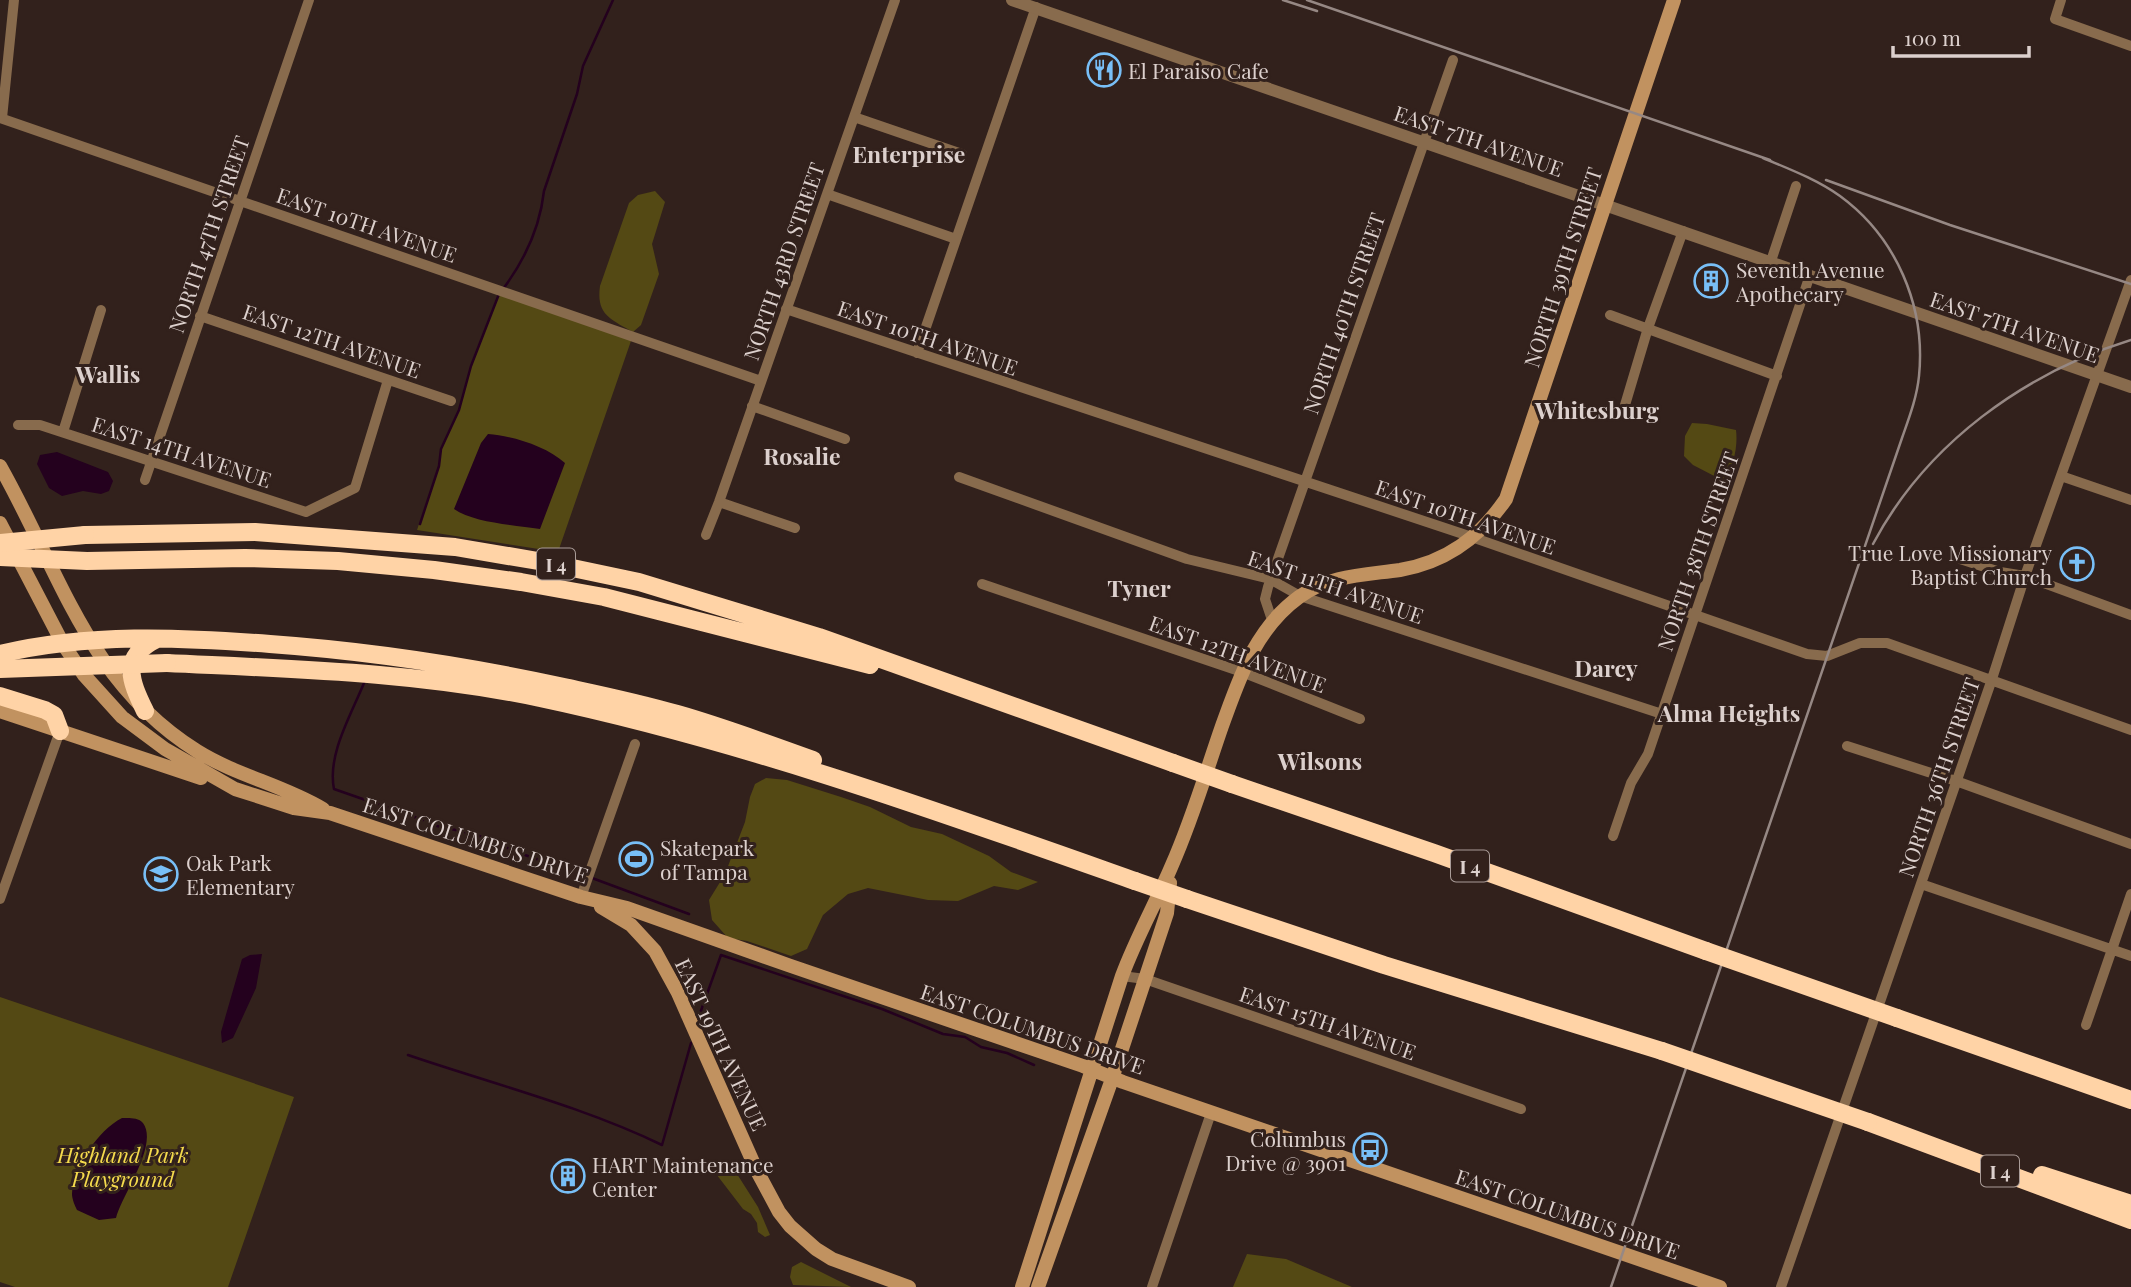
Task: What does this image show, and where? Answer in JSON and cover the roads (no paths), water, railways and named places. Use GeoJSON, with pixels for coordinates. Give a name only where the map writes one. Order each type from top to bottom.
{"type":"FeatureCollection","features":[{"type":"Feature","properties":{"kind":"highway","name":"I 4"},"geometry":{"type":"LineString","coordinates":[[0,543],[85,536],[255,532],[454,547],[639,582],[900,664],[1232,784],[2131,1098]]}},
{"type":"Feature","properties":{"kind":"highway"},"geometry":{"type":"LineString","coordinates":[[35,533],[62,552],[87,561]]}},
{"type":"Feature","properties":{"kind":"highway"},"geometry":{"type":"LineString","coordinates":[[0,556],[87,561],[245,558],[338,561],[521,582],[604,597],[691,618],[1008,703]]}},
{"type":"Feature","properties":{"kind":"highway"},"geometry":{"type":"LineString","coordinates":[[2,658],[89,640],[158,638],[215,639],[416,659],[607,696],[675,713],[813,761],[949,816]]}},
{"type":"Feature","properties":{"kind":"highway"},"geometry":{"type":"LineString","coordinates":[[145,711],[131,684],[130,670],[144,645],[158,638]]}},
{"type":"Feature","properties":{"kind":"highway","name":"I 4"},"geometry":{"type":"LineString","coordinates":[[2,658],[167,663],[374,675],[538,698],[709,741],[949,816],[1384,965],[1662,1051],[1868,1122],[2131,1220]]}},
{"type":"Feature","properties":{"kind":"highway"},"geometry":{"type":"LineString","coordinates":[[0,696],[46,710],[54,715],[60,731]]}},
{"type":"Feature","properties":{"kind":"highway"},"geometry":{"type":"LineString","coordinates":[[1868,1122],[2131,1203]]}},
{"type":"Feature","properties":{"kind":"main road","name":"NORTH 39TH STREET"},"geometry":{"type":"LineString","coordinates":[[1474,538],[1501,507],[1510,489],[1674,0]]}},
{"type":"Feature","properties":{"kind":"main road","name":"EAST COLUMBUS DRIVE"},"geometry":{"type":"LineString","coordinates":[[0,466],[89,640],[121,686],[173,735],[221,764],[303,797],[330,813]]}},
{"type":"Feature","properties":{"kind":"main road","name":"EAST COLUMBUS DRIVE"},"geometry":{"type":"LineString","coordinates":[[0,523],[63,644],[84,675],[122,717],[165,749],[235,789],[294,808],[330,813],[581,897],[627,908],[1093,1070],[1112,1079],[1720,1287]]}},
{"type":"Feature","properties":{"kind":"main road"},"geometry":{"type":"LineString","coordinates":[[1022,1287],[1122,976],[1137,935],[1172,864],[1242,672],[1257,641],[1272,620],[1300,596],[1326,582],[1431,563],[1474,538]]}},
{"type":"Feature","properties":{"kind":"main road"},"geometry":{"type":"LineString","coordinates":[[0,711],[235,789]]}},
{"type":"Feature","properties":{"kind":"main road"},"geometry":{"type":"LineString","coordinates":[[1038,1287],[1112,1079],[1167,913],[1172,864]]}},
{"type":"Feature","properties":{"kind":"main road","name":"EAST 19TH AVENUE"},"geometry":{"type":"LineString","coordinates":[[581,897],[616,915],[647,940],[655,951],[678,993],[757,1171],[779,1212],[803,1239],[832,1259],[909,1287]]}},
{"type":"Feature","properties":{"kind":"main road"},"geometry":{"type":"LineString","coordinates":[[647,940],[654,930],[666,923]]}},
{"type":"Feature","properties":{"kind":"street"},"geometry":{"type":"LineString","coordinates":[[1,118],[14,0]]}},
{"type":"Feature","properties":{"kind":"street","name":"NORTH 47TH STREET"},"geometry":{"type":"LineString","coordinates":[[145,480],[309,0]]}},
{"type":"Feature","properties":{"kind":"street","name":"NORTH 43RD STREET"},"geometry":{"type":"LineString","coordinates":[[706,535],[895,0]]}},
{"type":"Feature","properties":{"kind":"street","name":"EAST 7TH AVENUE"},"geometry":{"type":"LineString","coordinates":[[1012,0],[2131,387]]}},
{"type":"Feature","properties":{"kind":"street"},"geometry":{"type":"LineString","coordinates":[[2062,0],[2055,19],[2131,46]]}},
{"type":"Feature","properties":{"kind":"street"},"geometry":{"type":"LineString","coordinates":[[917,353],[1036,7]]}},
{"type":"Feature","properties":{"kind":"street","name":"NORTH 40TH STREET"},"geometry":{"type":"LineString","coordinates":[[1272,620],[1265,598],[1270,579],[1453,60]]}},
{"type":"Feature","properties":{"kind":"street"},"geometry":{"type":"LineString","coordinates":[[854,117],[962,154]]}},
{"type":"Feature","properties":{"kind":"street","name":"EAST 10TH AVENUE"},"geometry":{"type":"LineString","coordinates":[[1,118],[761,381]]}},
{"type":"Feature","properties":{"kind":"street"},"geometry":{"type":"LineString","coordinates":[[1771,261],[1796,186]]}},
{"type":"Feature","properties":{"kind":"street"},"geometry":{"type":"LineString","coordinates":[[827,194],[956,239]]}},
{"type":"Feature","properties":{"kind":"street"},"geometry":{"type":"LineString","coordinates":[[1625,405],[1648,328],[1683,231]]}},
{"type":"Feature","properties":{"kind":"street","name":"NORTH 38TH STREET"},"geometry":{"type":"LineString","coordinates":[[1613,836],[1631,783],[1646,758],[1662,714],[1810,275]]}},
{"type":"Feature","properties":{"kind":"street","name":"NORTH 36TH STREET"},"geometry":{"type":"LineString","coordinates":[[1781,1287],[1992,682],[2025,576],[2131,280]]}},
{"type":"Feature","properties":{"kind":"street","name":"EAST 10TH AVENUE"},"geometry":{"type":"LineString","coordinates":[[786,309],[1474,538],[1808,654],[1827,656],[1860,642],[1887,643],[2131,730]]}},
{"type":"Feature","properties":{"kind":"street"},"geometry":{"type":"LineString","coordinates":[[63,432],[101,310]]}},
{"type":"Feature","properties":{"kind":"street"},"geometry":{"type":"LineString","coordinates":[[1610,315],[1777,376]]}},
{"type":"Feature","properties":{"kind":"street","name":"EAST 12TH AVENUE"},"geometry":{"type":"LineString","coordinates":[[200,316],[451,401]]}},
{"type":"Feature","properties":{"kind":"street","name":"EAST 14TH AVENUE"},"geometry":{"type":"LineString","coordinates":[[18,425],[40,425],[306,512],[355,488],[388,380]]}},
{"type":"Feature","properties":{"kind":"street"},"geometry":{"type":"LineString","coordinates":[[752,406],[845,439]]}},
{"type":"Feature","properties":{"kind":"street"},"geometry":{"type":"LineString","coordinates":[[2061,476],[2131,500]]}},
{"type":"Feature","properties":{"kind":"street","name":"EAST 11TH AVENUE"},"geometry":{"type":"LineString","coordinates":[[959,477],[1187,559],[1270,579],[1300,596],[1662,714]]}},
{"type":"Feature","properties":{"kind":"street"},"geometry":{"type":"LineString","coordinates":[[719,502],[795,528]]}},
{"type":"Feature","properties":{"kind":"street"},"geometry":{"type":"LineString","coordinates":[[1961,559],[2000,572],[2025,576],[2131,615]]}},
{"type":"Feature","properties":{"kind":"street","name":"EAST 12TH AVENUE"},"geometry":{"type":"LineString","coordinates":[[982,584],[1242,672],[1360,719]]}},
{"type":"Feature","properties":{"kind":"street"},"geometry":{"type":"LineString","coordinates":[[0,899],[60,731]]}},
{"type":"Feature","properties":{"kind":"street"},"geometry":{"type":"LineString","coordinates":[[581,897],[635,744]]}},
{"type":"Feature","properties":{"kind":"street"},"geometry":{"type":"LineString","coordinates":[[1847,746],[1956,781],[2131,844]]}},
{"type":"Feature","properties":{"kind":"street"},"geometry":{"type":"LineString","coordinates":[[1921,884],[2131,956]]}},
{"type":"Feature","properties":{"kind":"street"},"geometry":{"type":"LineString","coordinates":[[2086,1025],[2131,894]]}},
{"type":"Feature","properties":{"kind":"street","name":"EAST 15TH AVENUE"},"geometry":{"type":"LineString","coordinates":[[1122,976],[1145,979],[1521,1109]]}},
{"type":"Feature","properties":{"kind":"street"},"geometry":{"type":"LineString","coordinates":[[1152,1287],[1211,1113]]}},
{"type":"Feature","properties":{"kind":"waterway"},"geometry":{"type":"LineString","coordinates":[[503,289],[518,267],[535,230],[544,191],[577,94],[583,66],[613,0]]}},
{"type":"Feature","properties":{"kind":"waterway"},"geometry":{"type":"LineString","coordinates":[[420,524],[439,466],[441,449],[459,410],[471,366],[499,294]]}},
{"type":"Feature","properties":{"kind":"waterway"},"geometry":{"type":"LineString","coordinates":[[364,683],[337,749],[334,789],[423,820]]}},
{"type":"Feature","properties":{"kind":"waterway"},"geometry":{"type":"LineString","coordinates":[[437,826],[474,834],[586,876]]}},
{"type":"Feature","properties":{"kind":"waterway"},"geometry":{"type":"LineString","coordinates":[[592,878],[689,914]]}},
{"type":"Feature","properties":{"kind":"waterway"},"geometry":{"type":"LineString","coordinates":[[698,1019],[721,955],[882,1009],[943,1034],[965,1037],[981,1047],[1007,1053],[1034,1065]]}},
{"type":"Feature","properties":{"kind":"waterway"},"geometry":{"type":"LineString","coordinates":[[408,1055],[568,1107],[662,1145],[691,1043]]}},
{"type":"Feature","properties":{"kind":"railway"},"geometry":{"type":"LineString","coordinates":[[1283,0],[1317,11]]}},
{"type":"Feature","properties":{"kind":"railway"},"geometry":{"type":"LineString","coordinates":[[1307,0],[1770,160]]}},
{"type":"Feature","properties":{"kind":"railway"},"geometry":{"type":"LineString","coordinates":[[1611,1287],[1915,400],[1918,384],[1920,350],[1912,299],[1903,275],[1877,232],[1860,213],[1831,190],[1763,158]]}},
{"type":"Feature","properties":{"kind":"railway"},"geometry":{"type":"LineString","coordinates":[[1826,180],[1950,225],[2131,284]]}},
{"type":"Feature","properties":{"kind":"railway"},"geometry":{"type":"LineString","coordinates":[[1873,544],[1895,508],[1921,475],[1950,444],[1982,417],[2053,372],[2091,354],[2131,340]]}},
{"type":"Feature","properties":{"kind":"place","name":"El Paraiso Cafe"},"geometry":{"type":"Point","coordinates":[1104,70]}},
{"type":"Feature","properties":{"kind":"place","name":"Seventh Avenue Apothecary"},"geometry":{"type":"Point","coordinates":[1711,281]}},
{"type":"Feature","properties":{"kind":"place","name":"True Love Missionary Baptist Church"},"geometry":{"type":"Point","coordinates":[2077,564]}},
{"type":"Feature","properties":{"kind":"place","name":"Skatepark of Tampa"},"geometry":{"type":"Point","coordinates":[636,859]}},
{"type":"Feature","properties":{"kind":"place","name":"Oak Park Elementary"},"geometry":{"type":"Point","coordinates":[161,874]}},
{"type":"Feature","properties":{"kind":"place","name":"Columbus Drive @ 3901"},"geometry":{"type":"Point","coordinates":[1370,1150]}},
{"type":"Feature","properties":{"kind":"place","name":"HART Maintenance Center"},"geometry":{"type":"Point","coordinates":[568,1176]}},
{"type":"Feature","properties":{"kind":"district","name":"Enterprise"},"geometry":{"type":"Point","coordinates":[909,153]}},
{"type":"Feature","properties":{"kind":"district","name":"Wallis"},"geometry":{"type":"Point","coordinates":[108,373]}},
{"type":"Feature","properties":{"kind":"district","name":"Whitesburg"},"geometry":{"type":"Point","coordinates":[1597,409]}},
{"type":"Feature","properties":{"kind":"district","name":"Rosalie"},"geometry":{"type":"Point","coordinates":[802,455]}},
{"type":"Feature","properties":{"kind":"district","name":"Tyner"},"geometry":{"type":"Point","coordinates":[1139,587]}},
{"type":"Feature","properties":{"kind":"district","name":"Darcy"},"geometry":{"type":"Point","coordinates":[1606,667]}},
{"type":"Feature","properties":{"kind":"district","name":"Alma Heights"},"geometry":{"type":"Point","coordinates":[1729,712]}},
{"type":"Feature","properties":{"kind":"district","name":"Wilsons"},"geometry":{"type":"Point","coordinates":[1320,760]}},
{"type":"Feature","properties":{"kind":"park label","name":"Highland Park Playground"},"geometry":{"type":"Point","coordinates":[123,1166]}}]}
